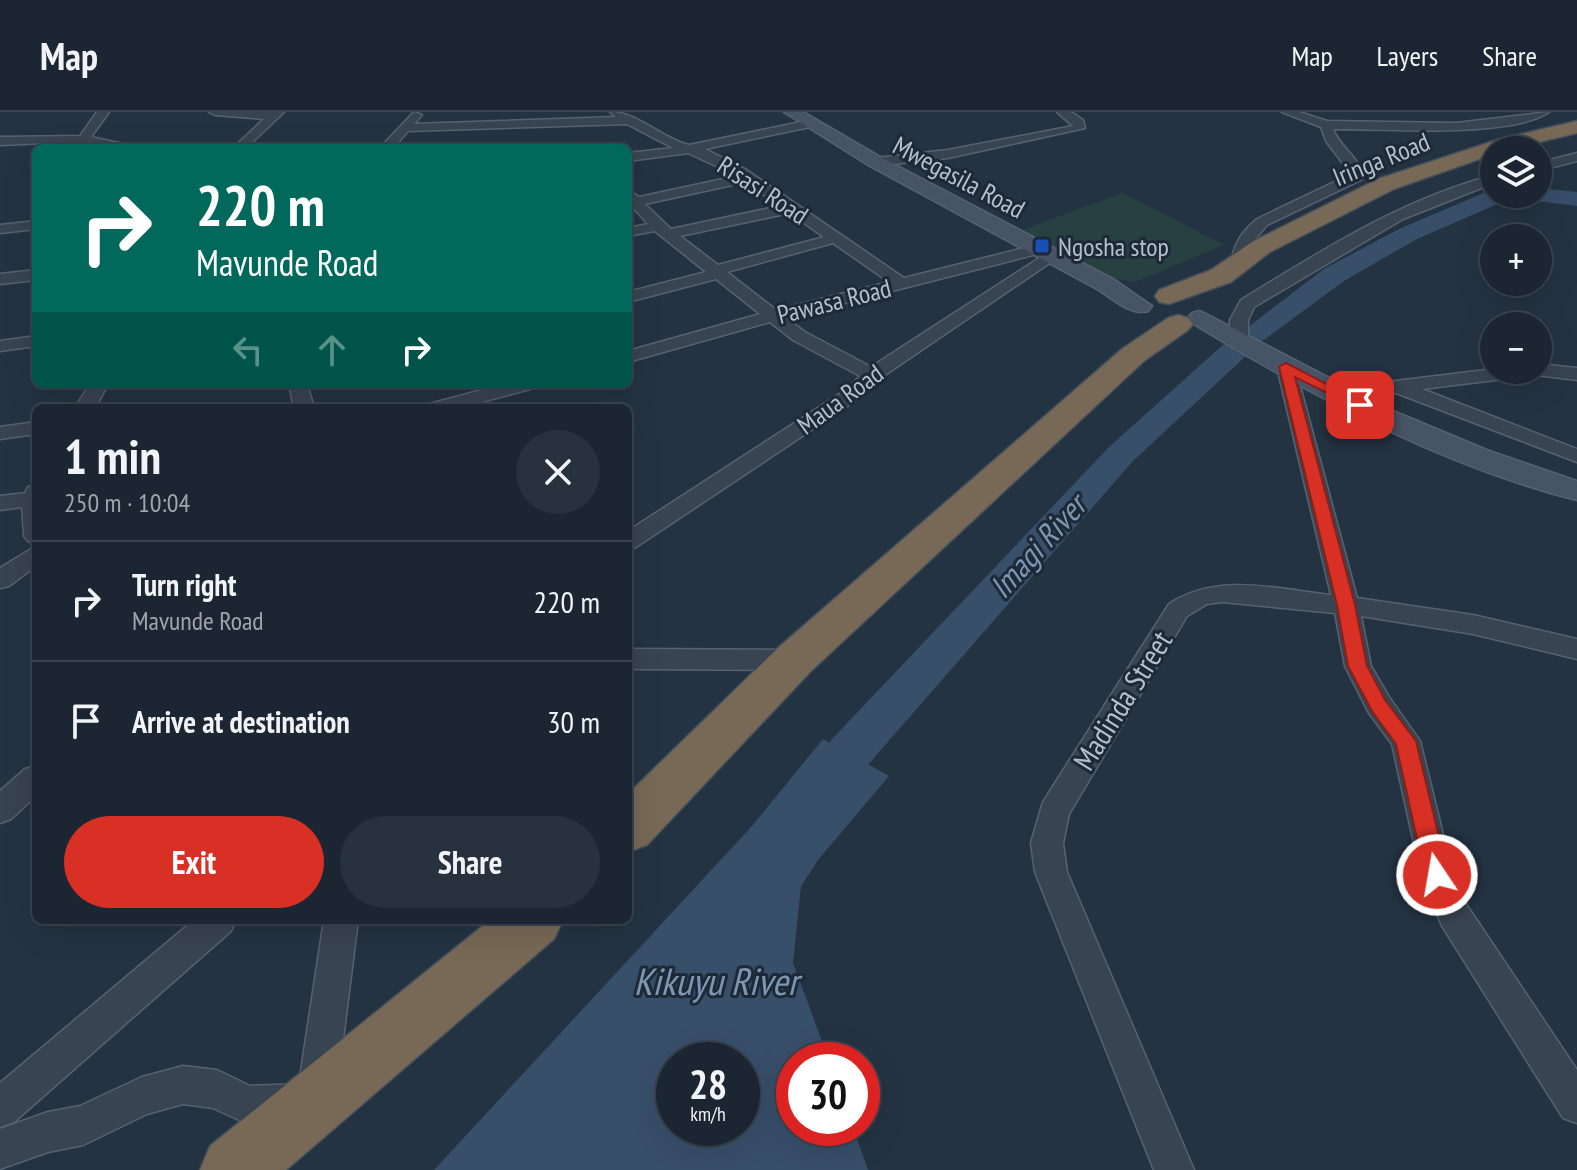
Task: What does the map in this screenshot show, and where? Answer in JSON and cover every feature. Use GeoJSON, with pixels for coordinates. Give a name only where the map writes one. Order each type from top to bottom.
{"type":"FeatureCollection","features":[{"type":"Feature","properties":{"kind":"highway","name":"Iringa Road"},"geometry":{"type":"LineString","coordinates":[[1538,136],[1577,127]]}},
{"type":"Feature","properties":{"kind":"highway","name":"Iringa Road"},"geometry":{"type":"LineString","coordinates":[[1230,269],[1329,211],[1386,184],[1480,152]]}},
{"type":"Feature","properties":{"kind":"highway"},"geometry":{"type":"LineString","coordinates":[[632,825],[794,660],[1133,355],[1171,310],[1230,269]]}},
{"type":"Feature","properties":{"kind":"highway"},"geometry":{"type":"LineString","coordinates":[[234,1170],[529,924]]}},
{"type":"Feature","properties":{"kind":"street"},"geometry":{"type":"LineString","coordinates":[[0,141],[52,138],[80,144],[103,112]]}},
{"type":"Feature","properties":{"kind":"street"},"geometry":{"type":"LineString","coordinates":[[215,112],[275,114]]}},
{"type":"Feature","properties":{"kind":"street"},"geometry":{"type":"LineString","coordinates":[[390,144],[419,112]]}},
{"type":"Feature","properties":{"kind":"street","name":"Risasi Road"},"geometry":{"type":"LineString","coordinates":[[616,112],[667,143],[714,157],[902,284]]}},
{"type":"Feature","properties":{"kind":"street","name":"Mwegasila Road"},"geometry":{"type":"LineString","coordinates":[[792,112],[876,162],[1105,284],[1239,342],[1405,426],[1577,491]]}},
{"type":"Feature","properties":{"kind":"street"},"geometry":{"type":"LineString","coordinates":[[876,162],[948,154],[1079,128],[1079,122],[1063,112]]}},
{"type":"Feature","properties":{"kind":"street"},"geometry":{"type":"LineString","coordinates":[[1288,112],[1326,125],[1469,126],[1543,112]]}},
{"type":"Feature","properties":{"kind":"street"},"geometry":{"type":"LineString","coordinates":[[243,144],[275,114]]}},
{"type":"Feature","properties":{"kind":"street"},"geometry":{"type":"LineString","coordinates":[[405,128],[630,120]]}},
{"type":"Feature","properties":{"kind":"street"},"geometry":{"type":"LineString","coordinates":[[632,156],[690,149],[811,124]]}},
{"type":"Feature","properties":{"kind":"street"},"geometry":{"type":"LineString","coordinates":[[1230,269],[1243,242],[1253,231],[1284,209],[1358,176],[1353,164],[1334,147],[1326,125]]}},
{"type":"Feature","properties":{"kind":"street"},"geometry":{"type":"LineString","coordinates":[[1469,126],[1491,136]]}},
{"type":"Feature","properties":{"kind":"street"},"geometry":{"type":"LineString","coordinates":[[1552,163],[1577,157]]}},
{"type":"Feature","properties":{"kind":"street"},"geometry":{"type":"LineString","coordinates":[[632,198],[748,178]]}},
{"type":"Feature","properties":{"kind":"street"},"geometry":{"type":"LineString","coordinates":[[1239,342],[1239,320],[1247,304],[1383,225],[1465,186],[1480,182]]}},
{"type":"Feature","properties":{"kind":"street"},"geometry":{"type":"LineString","coordinates":[[632,198],[664,230],[799,336],[872,375]]}},
{"type":"Feature","properties":{"kind":"street"},"geometry":{"type":"LineString","coordinates":[[632,232],[664,230],[792,208]]}},
{"type":"Feature","properties":{"kind":"street"},"geometry":{"type":"LineString","coordinates":[[0,229],[32,225]]}},
{"type":"Feature","properties":{"kind":"street"},"geometry":{"type":"LineString","coordinates":[[632,296],[835,238]]}},
{"type":"Feature","properties":{"kind":"street","name":"Pawasa Road"},"geometry":{"type":"LineString","coordinates":[[632,356],[776,315],[1046,253]]}},
{"type":"Feature","properties":{"kind":"street","name":"Maua Road"},"geometry":{"type":"LineString","coordinates":[[632,539],[854,393],[872,375],[1046,253]]}},
{"type":"Feature","properties":{"kind":"street"},"geometry":{"type":"LineString","coordinates":[[0,279],[32,275]]}},
{"type":"Feature","properties":{"kind":"street"},"geometry":{"type":"LineString","coordinates":[[0,346],[32,342]]}},
{"type":"Feature","properties":{"kind":"street"},"geometry":{"type":"LineString","coordinates":[[1286,367],[1346,605],[1358,666],[1379,705],[1406,741],[1437,875],[1454,915],[1577,1104]]}},
{"type":"Feature","properties":{"kind":"street"},"geometry":{"type":"LineString","coordinates":[[1552,372],[1577,374]]}},
{"type":"Feature","properties":{"kind":"street"},"geometry":{"type":"LineString","coordinates":[[1338,394],[1480,377]]}},
{"type":"Feature","properties":{"kind":"street"},"geometry":{"type":"LineString","coordinates":[[451,404],[512,388]]}},
{"type":"Feature","properties":{"kind":"street"},"geometry":{"type":"LineString","coordinates":[[1400,388],[1577,456]]}},
{"type":"Feature","properties":{"kind":"street"},"geometry":{"type":"LineString","coordinates":[[0,433],[32,429]]}},
{"type":"Feature","properties":{"kind":"street"},"geometry":{"type":"LineString","coordinates":[[0,503],[32,497]]}},
{"type":"Feature","properties":{"kind":"street"},"geometry":{"type":"LineString","coordinates":[[0,580],[32,557]]}},
{"type":"Feature","properties":{"kind":"street","name":"Madinda Street"},"geometry":{"type":"LineString","coordinates":[[1174,1170],[1051,872],[1047,843],[1054,811],[1178,610],[1192,600],[1221,594],[1346,605],[1537,637],[1577,649]]}},
{"type":"Feature","properties":{"kind":"street"},"geometry":{"type":"LineString","coordinates":[[632,659],[794,660]]}},
{"type":"Feature","properties":{"kind":"street"},"geometry":{"type":"LineString","coordinates":[[0,810],[32,782]]}},
{"type":"Feature","properties":{"kind":"street"},"geometry":{"type":"LineString","coordinates":[[0,1108],[214,924]]}},
{"type":"Feature","properties":{"kind":"street"},"geometry":{"type":"LineString","coordinates":[[0,1149],[48,1132],[83,1125],[142,1096],[183,1085],[217,1089],[248,1105],[316,1103],[340,924]]}},
{"type":"Feature","properties":{"kind":"green space"},"geometry":{"type":"Polygon","coordinates":[[[1122,193],[1224,245],[1135,282],[1101,276],[1020,231],[1122,193]]]}},
{"type":"Feature","properties":{"kind":"water","name":"Kikuyu River"},"geometry":{"type":"Polygon","coordinates":[[[823,739],[889,776],[818,860],[801,886],[793,963],[822,1042],[776,1042],[776,1146],[859,1146],[868,1170],[434,1170],[752,826],[823,739]]]}},
{"type":"Feature","properties":{"kind":"waterway"},"geometry":{"type":"LineString","coordinates":[[1552,196],[1577,199]]}},
{"type":"Feature","properties":{"kind":"waterway","name":"Imagi River"},"geometry":{"type":"LineString","coordinates":[[1254,334],[1334,275],[1408,234],[1480,203]]}},
{"type":"Feature","properties":{"kind":"waterway","name":"Imagi River"},"geometry":{"type":"LineString","coordinates":[[849,753],[1121,454],[1235,350]]}},
{"type":"Feature","properties":{"kind":"place","name":"Ngosha stop"},"geometry":{"type":"Point","coordinates":[1042,246]}},
{"type":"Feature","properties":{"kind":"route"},"geometry":{"type":"LineString","coordinates":[[1360,405],[1286,367],[1346,605],[1358,666],[1379,705],[1406,741],[1437,875]]}}]}
